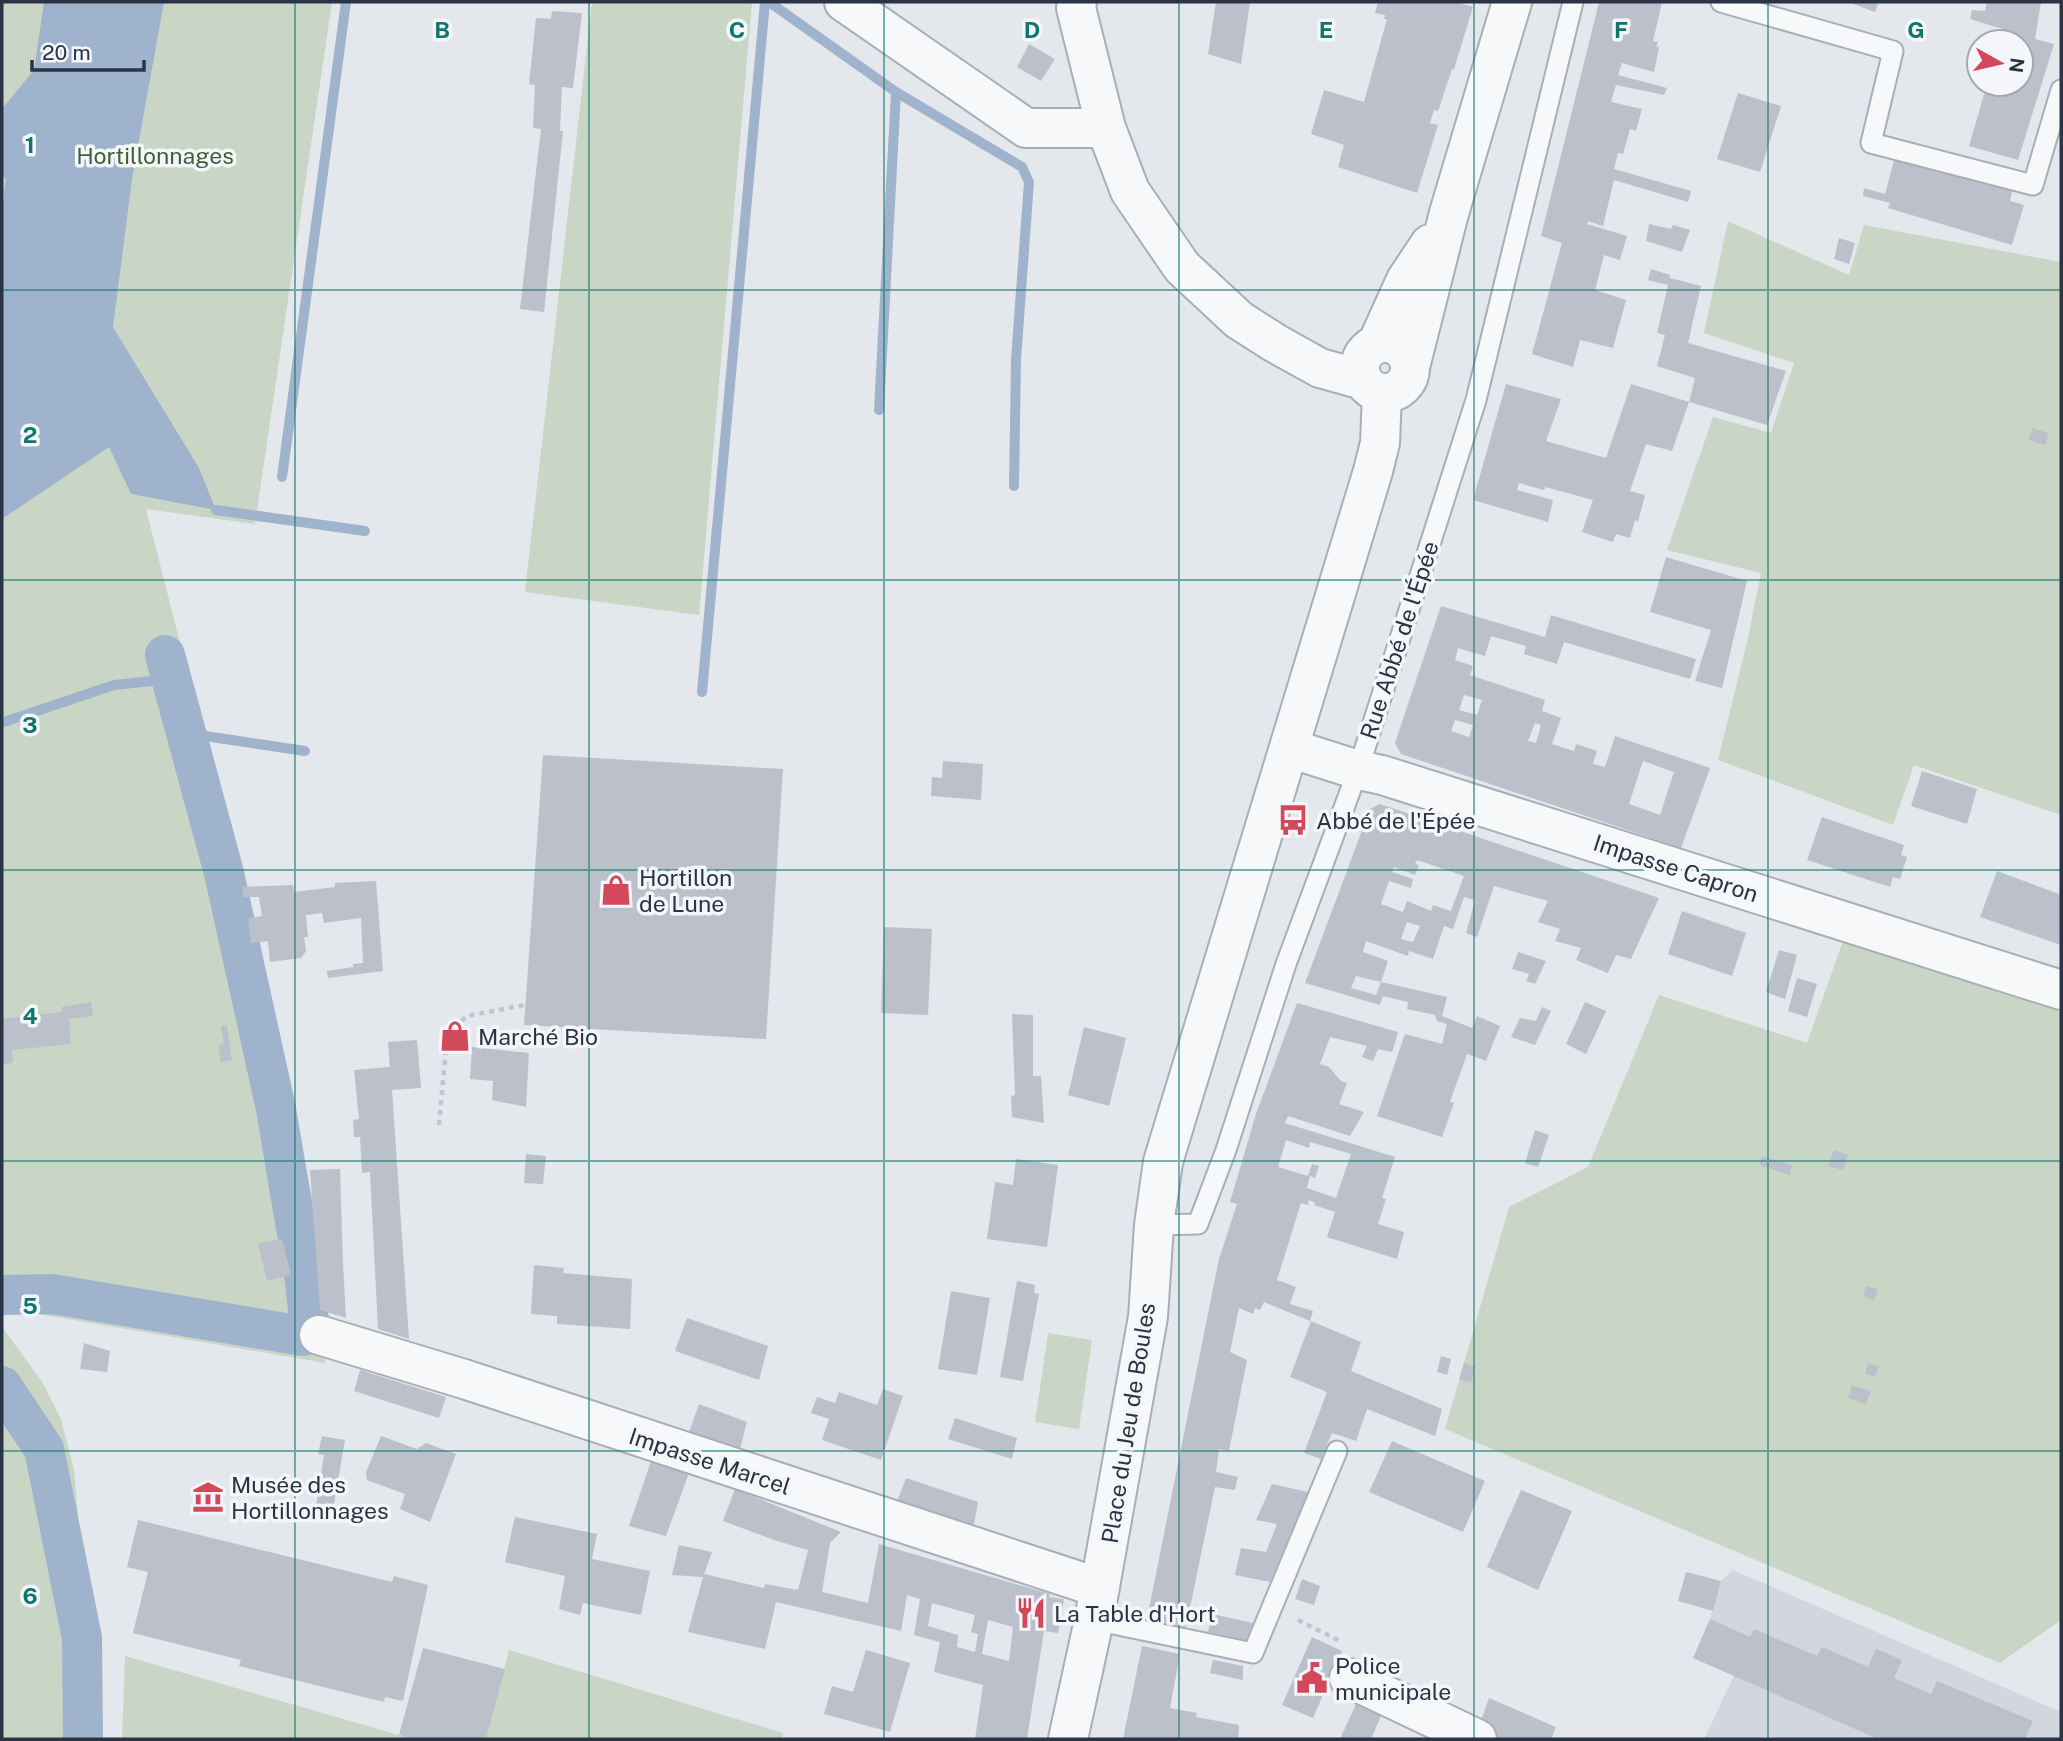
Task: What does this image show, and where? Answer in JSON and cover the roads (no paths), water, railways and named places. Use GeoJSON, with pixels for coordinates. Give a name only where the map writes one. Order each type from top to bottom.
{"type":"FeatureCollection","features":[{"type":"Feature","properties":{"kind":"street"},"geometry":{"type":"LineString","coordinates":[[844,2],[1026,128],[1106,128]]}},
{"type":"Feature","properties":{"kind":"street"},"geometry":{"type":"LineString","coordinates":[[1077,2],[1076,8],[1106,128],[1130,191],[1182,267],[1239,320],[1275,343],[1330,345],[1347,349],[1372,366]]}},
{"type":"Feature","properties":{"kind":"street"},"geometry":{"type":"LineString","coordinates":[[1372,366],[1392,343],[1405,352],[1410,367],[1449,212],[1512,2]]}},
{"type":"Feature","properties":{"kind":"street"},"geometry":{"type":"LineString","coordinates":[[1372,366],[1406,280],[1449,212]]}},
{"type":"Feature","properties":{"kind":"street","name":"Place du Jeu de Boules"},"geometry":{"type":"LineString","coordinates":[[1068,1739],[1097,1604],[1148,1317],[1154,1225],[1163,1163],[1373,471],[1380,443],[1372,366]]}},
{"type":"Feature","properties":{"kind":"street","name":"Impasse Capron"},"geometry":{"type":"LineString","coordinates":[[1289,748],[2061,990]]}},
{"type":"Feature","properties":{"kind":"street","name":"Impasse Marcel"},"geometry":{"type":"LineString","coordinates":[[319,1335],[464,1379],[1097,1604]]}},
{"type":"Feature","properties":{"kind":"street"},"geometry":{"type":"LineString","coordinates":[[1349,1678],[1477,1739]]}},
{"type":"Feature","properties":{"kind":"lane","name":"Rue Abbé de l'Épée"},"geometry":{"type":"LineString","coordinates":[[1154,1225],[1198,1224],[1226,1150],[1286,964],[1358,770],[1476,400],[1573,2]]}},
{"type":"Feature","properties":{"kind":"lane"},"geometry":{"type":"LineString","coordinates":[[1721,2],[1893,51],[1871,144],[2033,185],[2061,90]]}},
{"type":"Feature","properties":{"kind":"lane"},"geometry":{"type":"LineString","coordinates":[[1097,1604],[1253,1653],[1337,1451]]}},
{"type":"Feature","properties":{"kind":"water"},"geometry":{"type":"Polygon","coordinates":[[[44,2],[164,2],[132,179],[113,327],[199,468],[216,510],[131,494],[109,447],[2,519],[2,210],[6,179],[2,176],[2,109],[34,70],[44,2]]]}},
{"type":"Feature","properties":{"kind":"waterway"},"geometry":{"type":"LineString","coordinates":[[282,477],[346,2]]}},
{"type":"Feature","properties":{"kind":"waterway"},"geometry":{"type":"LineString","coordinates":[[702,692],[765,2]]}},
{"type":"Feature","properties":{"kind":"waterway"},"geometry":{"type":"LineString","coordinates":[[769,2],[896,92],[1022,167],[1029,182],[1016,359],[1014,486]]}},
{"type":"Feature","properties":{"kind":"waterway"},"geometry":{"type":"LineString","coordinates":[[879,410],[896,92]]}},
{"type":"Feature","properties":{"kind":"waterway"},"geometry":{"type":"LineString","coordinates":[[216,510],[365,531]]}},
{"type":"Feature","properties":{"kind":"waterway"},"geometry":{"type":"LineString","coordinates":[[2,1295],[52,1294],[303,1336],[310,1331],[305,1281],[276,1109],[224,873],[165,655]]}},
{"type":"Feature","properties":{"kind":"waterway"},"geometry":{"type":"LineString","coordinates":[[4,722],[114,685],[171,679]]}},
{"type":"Feature","properties":{"kind":"waterway"},"geometry":{"type":"LineString","coordinates":[[185,733],[305,751]]}},
{"type":"Feature","properties":{"kind":"waterway"},"geometry":{"type":"LineString","coordinates":[[2,1386],[44,1449],[82,1638],[83,1739]]}},
{"type":"Feature","properties":{"kind":"place","name":"Abbé de l'Épée"},"geometry":{"type":"Point","coordinates":[1293,820]}},
{"type":"Feature","properties":{"kind":"place","name":"Hortillon de Lune"},"geometry":{"type":"Point","coordinates":[616,890]}},
{"type":"Feature","properties":{"kind":"place","name":"Marché Bio"},"geometry":{"type":"Point","coordinates":[455,1036]}},
{"type":"Feature","properties":{"kind":"place","name":"Musée des Hortillonnages"},"geometry":{"type":"Point","coordinates":[208,1497]}},
{"type":"Feature","properties":{"kind":"place","name":"La Table d'Hort"},"geometry":{"type":"Point","coordinates":[1031,1613]}},
{"type":"Feature","properties":{"kind":"place","name":"Police municipale"},"geometry":{"type":"Point","coordinates":[1312,1678]}},
{"type":"Feature","properties":{"kind":"park label","name":"Hortillonnages"},"geometry":{"type":"Point","coordinates":[155,155]}}]}
